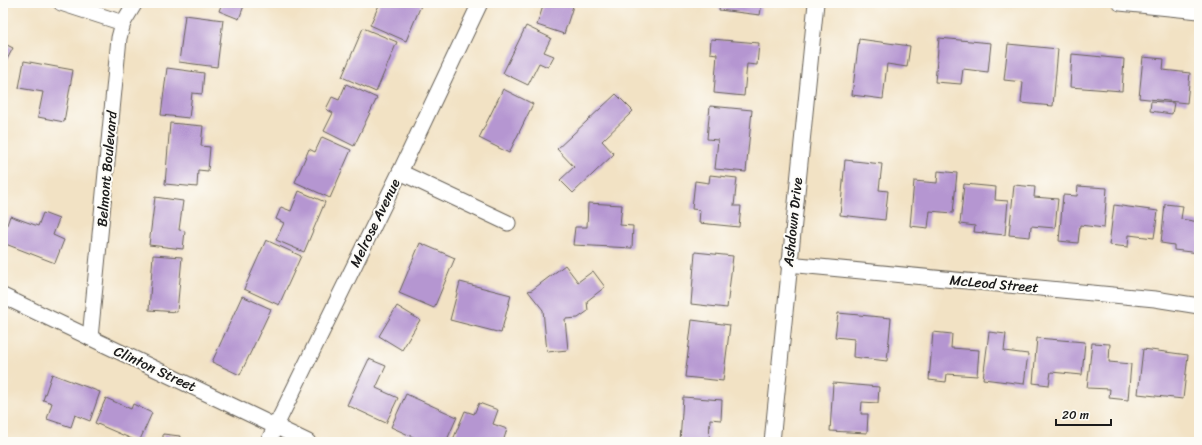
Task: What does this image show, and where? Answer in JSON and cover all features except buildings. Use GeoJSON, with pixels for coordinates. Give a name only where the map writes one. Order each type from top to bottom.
{"type":"FeatureCollection","features":[{"type":"Feature","properties":{"kind":"street"},"geometry":{"type":"LineString","coordinates":[[61,3],[123,24]]}},
{"type":"Feature","properties":{"kind":"street","name":"Belmont Boulevard"},"geometry":{"type":"LineString","coordinates":[[90,338],[119,44],[123,24],[135,3]]}},
{"type":"Feature","properties":{"kind":"street","name":"Melrose Avenue"},"geometry":{"type":"LineString","coordinates":[[268,442],[400,172],[480,3]]}},
{"type":"Feature","properties":{"kind":"street","name":"Ashdown Drive"},"geometry":{"type":"LineString","coordinates":[[772,442],[788,264],[816,3]]}},
{"type":"Feature","properties":{"kind":"street"},"geometry":{"type":"LineString","coordinates":[[1120,3],[1199,11]]}},
{"type":"Feature","properties":{"kind":"street"},"geometry":{"type":"LineString","coordinates":[[400,172],[508,223]]}},
{"type":"Feature","properties":{"kind":"street","name":"McLeod Street"},"geometry":{"type":"LineString","coordinates":[[788,264],[1147,299],[1199,306]]}},
{"type":"Feature","properties":{"kind":"street","name":"Clinton Street"},"geometry":{"type":"LineString","coordinates":[[3,296],[308,442]]}}]}
